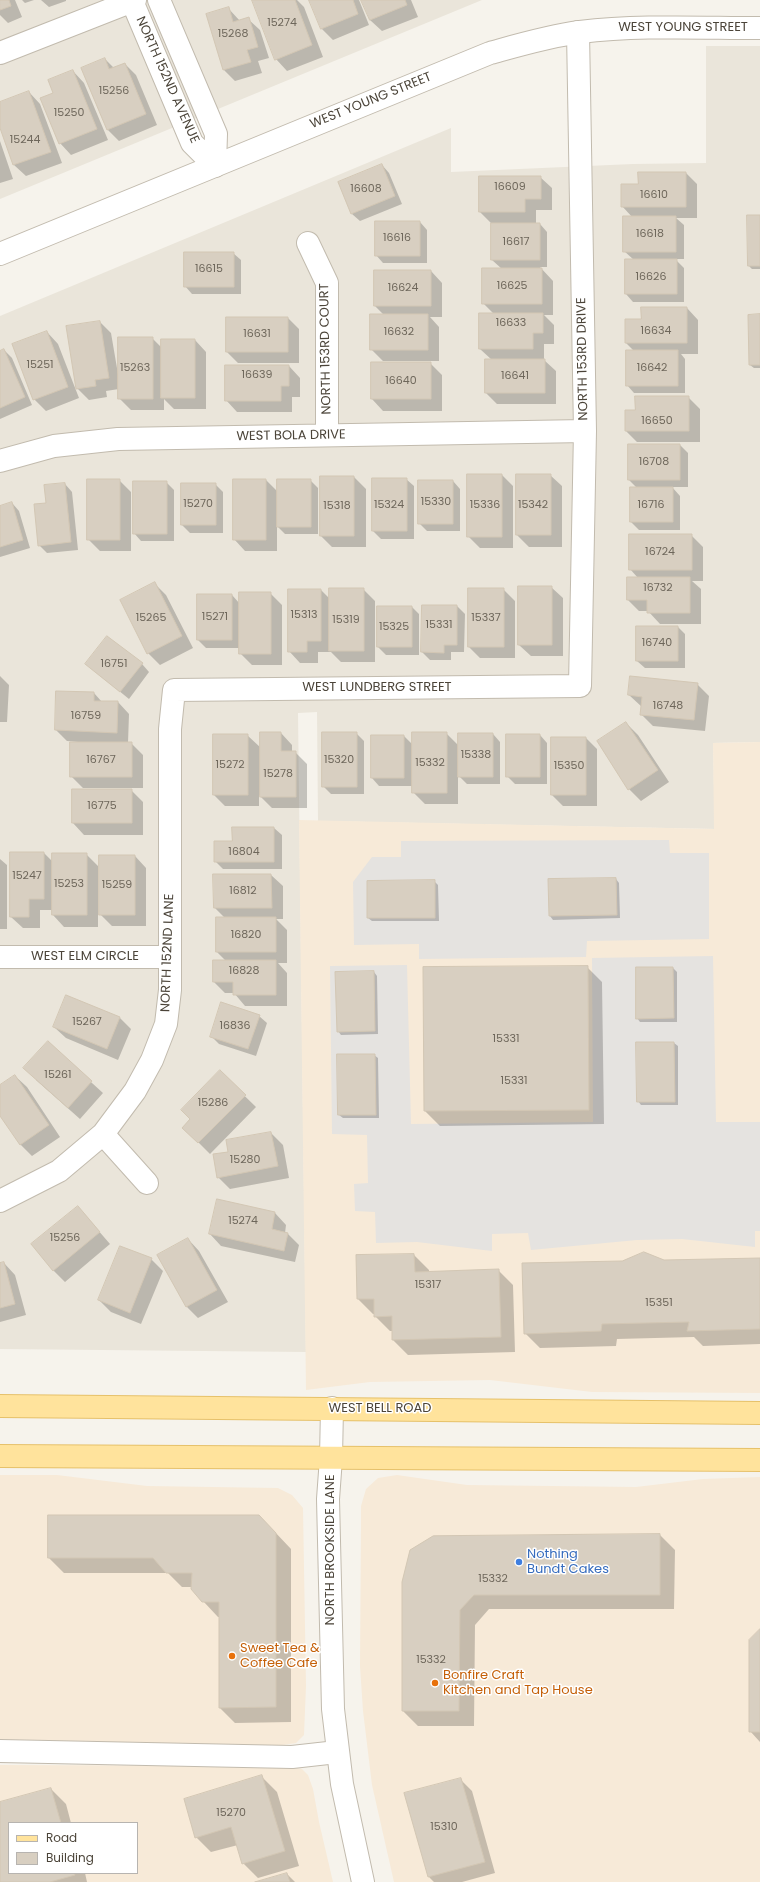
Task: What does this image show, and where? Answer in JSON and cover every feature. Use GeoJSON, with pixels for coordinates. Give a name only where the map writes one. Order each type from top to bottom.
{"type":"FeatureCollection","features":[{"type":"Feature","properties":{"kind":"main road","name":"WEST BELL ROAD"},"geometry":{"type":"LineString","coordinates":[[0,1406],[760,1413]]}},
{"type":"Feature","properties":{"kind":"main road"},"geometry":{"type":"LineString","coordinates":[[0,1456],[760,1460]]}},
{"type":"Feature","properties":{"kind":"street","name":"NORTH 152ND AVENUE"},"geometry":{"type":"LineString","coordinates":[[134,0],[192,143],[216,166]]}},
{"type":"Feature","properties":{"kind":"street"},"geometry":{"type":"LineString","coordinates":[[0,53],[134,0]]}},
{"type":"Feature","properties":{"kind":"street","name":"NORTH 152ND AVENUE"},"geometry":{"type":"LineString","coordinates":[[159,0],[216,134],[216,166]]}},
{"type":"Feature","properties":{"kind":"street","name":"WEST YOUNG STREET"},"geometry":{"type":"LineString","coordinates":[[0,254],[490,53],[528,42],[578,32],[624,28],[760,28]]}},
{"type":"Feature","properties":{"kind":"street","name":"NORTH 153RD DRIVE"},"geometry":{"type":"LineString","coordinates":[[578,32],[585,431],[580,686]]}},
{"type":"Feature","properties":{"kind":"street","name":"NORTH 153RD COURT"},"geometry":{"type":"LineString","coordinates":[[308,243],[327,283],[327,435]]}},
{"type":"Feature","properties":{"kind":"street","name":"WEST BOLA DRIVE"},"geometry":{"type":"LineString","coordinates":[[0,461],[54,446],[118,439],[585,431]]}},
{"type":"Feature","properties":{"kind":"street","name":"WEST LUNDBERG STREET"},"geometry":{"type":"LineString","coordinates":[[174,690],[580,686]]}},
{"type":"Feature","properties":{"kind":"street","name":"NORTH 152ND LANE"},"geometry":{"type":"LineString","coordinates":[[0,1201],[59,1170],[104,1134],[135,1091],[152,1060],[166,1024],[170,990],[170,729],[174,690]]}},
{"type":"Feature","properties":{"kind":"street","name":"WEST ELM CIRCLE"},"geometry":{"type":"LineString","coordinates":[[0,957],[170,957]]}},
{"type":"Feature","properties":{"kind":"street"},"geometry":{"type":"LineString","coordinates":[[104,1134],[147,1182]]}},
{"type":"Feature","properties":{"kind":"street","name":"NORTH BROOKSIDE LANE"},"geometry":{"type":"LineString","coordinates":[[332,1408],[328,1499],[332,1691],[337,1752],[348,1818],[363,1882]]}},
{"type":"Feature","properties":{"kind":"street"},"geometry":{"type":"LineString","coordinates":[[0,1751],[292,1757],[337,1752]]}},
{"type":"Feature","properties":{"kind":"shaded area"},"geometry":{"type":"Polygon","coordinates":[[[0,0],[482,0],[0,199],[0,0]]]}},
{"type":"Feature","properties":{"kind":"shaded area"},"geometry":{"type":"Polygon","coordinates":[[[706,46],[760,46],[760,742],[713,743],[715,829],[318,821],[317,712],[298,713],[306,1352],[0,1349],[0,316],[451,128],[451,172],[633,164],[706,163],[706,46]]]}},
{"type":"Feature","properties":{"kind":"shaded area"},"geometry":{"type":"Polygon","coordinates":[[[760,742],[760,1393],[592,1392],[490,1380],[370,1382],[306,1390],[299,820],[714,829],[713,743],[760,742]]]}},
{"type":"Feature","properties":{"kind":"shaded area"},"geometry":{"type":"Polygon","coordinates":[[[669,840],[670,853],[709,853],[709,939],[587,941],[586,957],[419,959],[419,944],[354,945],[353,882],[372,857],[401,857],[401,841],[669,840]]]}},
{"type":"Feature","properties":{"kind":"shaded area"},"geometry":{"type":"Polygon","coordinates":[[[713,956],[716,1122],[760,1122],[760,1231],[755,1231],[755,1247],[682,1239],[637,1240],[531,1250],[528,1233],[492,1234],[492,1251],[417,1242],[376,1243],[375,1212],[355,1211],[354,1184],[368,1183],[367,1135],[332,1134],[330,966],[407,965],[411,1124],[593,1122],[592,958],[713,956]]]}},
{"type":"Feature","properties":{"kind":"shaded area"},"geometry":{"type":"Polygon","coordinates":[[[0,1475],[57,1475],[147,1486],[278,1488],[292,1495],[303,1508],[306,1686],[304,1735],[296,1743],[276,1746],[0,1744],[0,1475]]]}},
{"type":"Feature","properties":{"kind":"shaded area"},"geometry":{"type":"Polygon","coordinates":[[[397,1475],[467,1485],[636,1487],[703,1479],[760,1477],[760,1882],[394,1882],[372,1785],[363,1711],[360,1666],[361,1506],[366,1489],[378,1478],[397,1475]]]}},
{"type":"Feature","properties":{"kind":"shaded area"},"geometry":{"type":"Polygon","coordinates":[[[0,1765],[278,1766],[302,1769],[308,1775],[313,1789],[333,1882],[0,1882],[0,1765]]]}},
{"type":"Feature","properties":{"kind":"building"},"geometry":{"type":"Polygon","coordinates":[[[0,0],[9,0],[11,6],[0,10],[0,0]]]}},
{"type":"Feature","properties":{"kind":"building"},"geometry":{"type":"Polygon","coordinates":[[[252,0],[295,0],[312,45],[275,60],[252,0]]]}},
{"type":"Feature","properties":{"kind":"building"},"geometry":{"type":"Polygon","coordinates":[[[309,0],[353,0],[358,14],[321,29],[309,0]]]}},
{"type":"Feature","properties":{"kind":"building"},"geometry":{"type":"Polygon","coordinates":[[[361,0],[405,0],[407,5],[370,20],[361,0]]]}},
{"type":"Feature","properties":{"kind":"building"},"geometry":{"type":"Polygon","coordinates":[[[229,7],[233,22],[249,17],[258,47],[247,50],[251,62],[223,70],[206,14],[229,7]]]}},
{"type":"Feature","properties":{"kind":"building"},"geometry":{"type":"Polygon","coordinates":[[[105,58],[109,69],[125,63],[146,114],[107,130],[81,68],[105,58]]]}},
{"type":"Feature","properties":{"kind":"building"},"geometry":{"type":"Polygon","coordinates":[[[73,70],[97,129],[59,144],[40,98],[53,93],[48,80],[73,70]]]}},
{"type":"Feature","properties":{"kind":"building"},"geometry":{"type":"Polygon","coordinates":[[[29,91],[51,152],[13,165],[0,128],[0,102],[29,91]]]}},
{"type":"Feature","properties":{"kind":"building"},"geometry":{"type":"Polygon","coordinates":[[[382,164],[395,196],[351,214],[338,182],[382,164]]]}},
{"type":"Feature","properties":{"kind":"building"},"geometry":{"type":"Polygon","coordinates":[[[638,172],[686,172],[686,207],[621,207],[621,184],[638,184],[638,172]]]}},
{"type":"Feature","properties":{"kind":"building"},"geometry":{"type":"Polygon","coordinates":[[[479,176],[541,176],[541,199],[525,199],[525,212],[479,212],[479,176]]]}},
{"type":"Feature","properties":{"kind":"building"},"geometry":{"type":"Polygon","coordinates":[[[747,215],[760,215],[760,266],[748,266],[747,215]]]}},
{"type":"Feature","properties":{"kind":"building"},"geometry":{"type":"Polygon","coordinates":[[[623,216],[676,216],[676,252],[623,252],[623,216]]]}},
{"type":"Feature","properties":{"kind":"building"},"geometry":{"type":"Polygon","coordinates":[[[375,221],[420,221],[420,256],[375,256],[375,221]]]}},
{"type":"Feature","properties":{"kind":"building"},"geometry":{"type":"Polygon","coordinates":[[[491,223],[540,223],[540,260],[491,260],[491,223]]]}},
{"type":"Feature","properties":{"kind":"building"},"geometry":{"type":"Polygon","coordinates":[[[184,252],[234,252],[234,287],[184,287],[184,252]]]}},
{"type":"Feature","properties":{"kind":"building"},"geometry":{"type":"Polygon","coordinates":[[[625,259],[677,259],[677,294],[625,294],[625,259]]]}},
{"type":"Feature","properties":{"kind":"building"},"geometry":{"type":"Polygon","coordinates":[[[482,268],[542,268],[542,304],[482,304],[482,268]]]}},
{"type":"Feature","properties":{"kind":"building"},"geometry":{"type":"Polygon","coordinates":[[[374,270],[431,270],[431,306],[374,306],[374,270]]]}},
{"type":"Feature","properties":{"kind":"building"},"geometry":{"type":"Polygon","coordinates":[[[641,307],[687,307],[687,343],[625,343],[625,319],[641,319],[641,307]]]}},
{"type":"Feature","properties":{"kind":"building"},"geometry":{"type":"Polygon","coordinates":[[[479,313],[543,313],[543,333],[533,333],[533,349],[479,349],[479,313]]]}},
{"type":"Feature","properties":{"kind":"building"},"geometry":{"type":"Polygon","coordinates":[[[370,314],[428,314],[428,350],[370,350],[370,314]]]}},
{"type":"Feature","properties":{"kind":"building"},"geometry":{"type":"Polygon","coordinates":[[[760,314],[760,365],[749,365],[748,315],[760,314]]]}},
{"type":"Feature","properties":{"kind":"building"},"geometry":{"type":"Polygon","coordinates":[[[226,317],[288,317],[288,352],[226,352],[226,317]]]}},
{"type":"Feature","properties":{"kind":"building"},"geometry":{"type":"Polygon","coordinates":[[[100,321],[109,378],[95,380],[96,386],[76,389],[66,326],[100,321]]]}},
{"type":"Feature","properties":{"kind":"building"},"geometry":{"type":"Polygon","coordinates":[[[47,331],[68,387],[33,400],[12,344],[47,331]]]}},
{"type":"Feature","properties":{"kind":"building"},"geometry":{"type":"Polygon","coordinates":[[[118,337],[153,337],[153,399],[118,399],[118,337]]]}},
{"type":"Feature","properties":{"kind":"building"},"geometry":{"type":"Polygon","coordinates":[[[161,339],[195,339],[195,398],[161,398],[161,339]]]}},
{"type":"Feature","properties":{"kind":"building"},"geometry":{"type":"Polygon","coordinates":[[[4,349],[25,397],[0,408],[0,351],[4,349]]]}},
{"type":"Feature","properties":{"kind":"building"},"geometry":{"type":"Polygon","coordinates":[[[626,350],[678,350],[678,386],[626,386],[626,350]]]}},
{"type":"Feature","properties":{"kind":"building"},"geometry":{"type":"Polygon","coordinates":[[[485,359],[545,359],[545,393],[485,393],[485,359]]]}},
{"type":"Feature","properties":{"kind":"building"},"geometry":{"type":"Polygon","coordinates":[[[371,362],[431,362],[431,399],[371,399],[371,362]]]}},
{"type":"Feature","properties":{"kind":"building"},"geometry":{"type":"Polygon","coordinates":[[[225,365],[289,365],[289,386],[281,386],[281,401],[225,401],[225,365]]]}},
{"type":"Feature","properties":{"kind":"building"},"geometry":{"type":"Polygon","coordinates":[[[635,396],[689,396],[689,431],[625,431],[625,410],[635,410],[635,396]]]}},
{"type":"Feature","properties":{"kind":"building"},"geometry":{"type":"Polygon","coordinates":[[[628,444],[680,444],[680,480],[628,480],[628,444]]]}},
{"type":"Feature","properties":{"kind":"building"},"geometry":{"type":"Polygon","coordinates":[[[467,474],[502,474],[502,537],[467,537],[467,474]]]}},
{"type":"Feature","properties":{"kind":"building"},"geometry":{"type":"Polygon","coordinates":[[[516,474],[551,474],[551,535],[516,535],[516,474]]]}},
{"type":"Feature","properties":{"kind":"building"},"geometry":{"type":"Polygon","coordinates":[[[320,476],[354,476],[354,536],[320,536],[320,476]]]}},
{"type":"Feature","properties":{"kind":"building"},"geometry":{"type":"Polygon","coordinates":[[[372,478],[407,478],[407,531],[372,531],[372,478]]]}},
{"type":"Feature","properties":{"kind":"building"},"geometry":{"type":"Polygon","coordinates":[[[87,479],[120,479],[120,540],[87,540],[87,479]]]}},
{"type":"Feature","properties":{"kind":"building"},"geometry":{"type":"Polygon","coordinates":[[[233,479],[266,479],[266,540],[233,540],[233,479]]]}},
{"type":"Feature","properties":{"kind":"building"},"geometry":{"type":"Polygon","coordinates":[[[277,479],[311,479],[311,527],[277,527],[277,479]]]}},
{"type":"Feature","properties":{"kind":"building"},"geometry":{"type":"Polygon","coordinates":[[[418,480],[453,480],[453,524],[418,524],[418,480]]]}},
{"type":"Feature","properties":{"kind":"building"},"geometry":{"type":"Polygon","coordinates":[[[133,481],[167,481],[167,534],[133,534],[133,481]]]}},
{"type":"Feature","properties":{"kind":"building"},"geometry":{"type":"Polygon","coordinates":[[[65,483],[71,542],[38,546],[34,504],[46,503],[44,485],[65,483]]]}},
{"type":"Feature","properties":{"kind":"building"},"geometry":{"type":"Polygon","coordinates":[[[181,483],[216,483],[216,525],[181,525],[181,483]]]}},
{"type":"Feature","properties":{"kind":"building"},"geometry":{"type":"Polygon","coordinates":[[[630,487],[673,487],[673,522],[630,522],[630,487]]]}},
{"type":"Feature","properties":{"kind":"building"},"geometry":{"type":"Polygon","coordinates":[[[12,502],[23,540],[0,547],[0,506],[12,502]]]}},
{"type":"Feature","properties":{"kind":"building"},"geometry":{"type":"Polygon","coordinates":[[[629,534],[692,534],[692,570],[629,570],[629,534]]]}},
{"type":"Feature","properties":{"kind":"building"},"geometry":{"type":"Polygon","coordinates":[[[627,577],[690,577],[690,613],[647,613],[647,600],[627,600],[627,577]]]}},
{"type":"Feature","properties":{"kind":"building"},"geometry":{"type":"Polygon","coordinates":[[[155,582],[182,636],[147,654],[120,600],[155,582]]]}},
{"type":"Feature","properties":{"kind":"building"},"geometry":{"type":"Polygon","coordinates":[[[518,586],[552,586],[552,645],[518,645],[518,586]]]}},
{"type":"Feature","properties":{"kind":"building"},"geometry":{"type":"Polygon","coordinates":[[[329,588],[364,588],[364,651],[329,651],[329,588]]]}},
{"type":"Feature","properties":{"kind":"building"},"geometry":{"type":"Polygon","coordinates":[[[468,588],[504,588],[504,647],[468,647],[468,588]]]}},
{"type":"Feature","properties":{"kind":"building"},"geometry":{"type":"Polygon","coordinates":[[[288,589],[321,589],[321,641],[307,641],[307,652],[288,652],[288,589]]]}},
{"type":"Feature","properties":{"kind":"building"},"geometry":{"type":"Polygon","coordinates":[[[239,592],[271,592],[271,654],[239,654],[239,592]]]}},
{"type":"Feature","properties":{"kind":"building"},"geometry":{"type":"Polygon","coordinates":[[[197,594],[232,594],[232,640],[197,640],[197,594]]]}},
{"type":"Feature","properties":{"kind":"building"},"geometry":{"type":"Polygon","coordinates":[[[422,605],[457,605],[457,645],[444,645],[444,653],[421,652],[422,605]]]}},
{"type":"Feature","properties":{"kind":"building"},"geometry":{"type":"Polygon","coordinates":[[[377,606],[412,606],[412,647],[377,647],[377,606]]]}},
{"type":"Feature","properties":{"kind":"building"},"geometry":{"type":"Polygon","coordinates":[[[636,626],[678,626],[678,661],[636,661],[636,626]]]}},
{"type":"Feature","properties":{"kind":"building"},"geometry":{"type":"Polygon","coordinates":[[[107,636],[143,663],[120,692],[85,664],[107,636]]]}},
{"type":"Feature","properties":{"kind":"building"},"geometry":{"type":"Polygon","coordinates":[[[630,676],[698,683],[694,720],[640,715],[642,697],[628,695],[630,676]]]}},
{"type":"Feature","properties":{"kind":"building"},"geometry":{"type":"Polygon","coordinates":[[[56,691],[94,692],[94,701],[118,701],[117,733],[55,730],[56,691]]]}},
{"type":"Feature","properties":{"kind":"building"},"geometry":{"type":"Polygon","coordinates":[[[626,722],[658,770],[628,790],[597,741],[626,722]]]}},
{"type":"Feature","properties":{"kind":"building"},"geometry":{"type":"Polygon","coordinates":[[[260,732],[281,732],[281,751],[296,751],[296,797],[260,797],[260,732]]]}},
{"type":"Feature","properties":{"kind":"building"},"geometry":{"type":"Polygon","coordinates":[[[322,732],[357,732],[357,787],[322,787],[322,732]]]}},
{"type":"Feature","properties":{"kind":"building"},"geometry":{"type":"Polygon","coordinates":[[[412,732],[447,732],[447,793],[412,793],[412,732]]]}},
{"type":"Feature","properties":{"kind":"building"},"geometry":{"type":"Polygon","coordinates":[[[458,733],[493,733],[493,777],[458,777],[458,733]]]}},
{"type":"Feature","properties":{"kind":"building"},"geometry":{"type":"Polygon","coordinates":[[[213,734],[248,734],[248,795],[213,795],[213,734]]]}},
{"type":"Feature","properties":{"kind":"building"},"geometry":{"type":"Polygon","coordinates":[[[506,734],[540,734],[540,777],[506,777],[506,734]]]}},
{"type":"Feature","properties":{"kind":"building"},"geometry":{"type":"Polygon","coordinates":[[[371,735],[404,735],[404,778],[371,778],[371,735]]]}},
{"type":"Feature","properties":{"kind":"building"},"geometry":{"type":"Polygon","coordinates":[[[551,737],[586,737],[586,795],[551,795],[551,737]]]}},
{"type":"Feature","properties":{"kind":"building"},"geometry":{"type":"Polygon","coordinates":[[[70,742],[132,742],[132,777],[70,777],[70,742]]]}},
{"type":"Feature","properties":{"kind":"building"},"geometry":{"type":"Polygon","coordinates":[[[72,789],[132,789],[132,823],[72,823],[72,789]]]}},
{"type":"Feature","properties":{"kind":"building"},"geometry":{"type":"Polygon","coordinates":[[[232,827],[274,827],[274,862],[214,862],[214,841],[232,841],[232,827]]]}},
{"type":"Feature","properties":{"kind":"building"},"geometry":{"type":"Polygon","coordinates":[[[10,852],[44,852],[44,899],[29,899],[29,917],[10,917],[10,852]]]}},
{"type":"Feature","properties":{"kind":"building"},"geometry":{"type":"Polygon","coordinates":[[[52,853],[87,853],[87,915],[52,915],[52,853]]]}},
{"type":"Feature","properties":{"kind":"building"},"geometry":{"type":"Polygon","coordinates":[[[99,855],[135,855],[135,915],[99,915],[99,855]]]}},
{"type":"Feature","properties":{"kind":"building"},"geometry":{"type":"Polygon","coordinates":[[[213,874],[271,874],[272,908],[214,908],[213,874]]]}},
{"type":"Feature","properties":{"kind":"building"},"geometry":{"type":"Polygon","coordinates":[[[616,878],[617,915],[549,916],[548,879],[616,878]]]}},
{"type":"Feature","properties":{"kind":"building"},"geometry":{"type":"Polygon","coordinates":[[[435,880],[435,918],[367,918],[367,881],[435,880]]]}},
{"type":"Feature","properties":{"kind":"building"},"geometry":{"type":"Polygon","coordinates":[[[216,917],[276,917],[276,952],[216,952],[216,917]]]}},
{"type":"Feature","properties":{"kind":"building"},"geometry":{"type":"Polygon","coordinates":[[[213,960],[276,960],[276,995],[233,995],[233,982],[213,982],[213,960]]]}},
{"type":"Feature","properties":{"kind":"building"},"geometry":{"type":"Polygon","coordinates":[[[588,966],[589,1110],[424,1111],[423,967],[588,966]]]}},
{"type":"Feature","properties":{"kind":"building"},"geometry":{"type":"Polygon","coordinates":[[[636,967],[673,967],[674,1018],[636,1019],[636,967]]]}},
{"type":"Feature","properties":{"kind":"building"},"geometry":{"type":"Polygon","coordinates":[[[374,971],[375,1031],[337,1032],[335,972],[374,971]]]}},
{"type":"Feature","properties":{"kind":"building"},"geometry":{"type":"Polygon","coordinates":[[[66,995],[120,1017],[107,1049],[53,1027],[66,995]]]}},
{"type":"Feature","properties":{"kind":"building"},"geometry":{"type":"Polygon","coordinates":[[[221,1002],[260,1015],[248,1049],[210,1037],[221,1002]]]}},
{"type":"Feature","properties":{"kind":"building"},"geometry":{"type":"Polygon","coordinates":[[[48,1041],[92,1081],[68,1108],[23,1068],[48,1041]]]}},
{"type":"Feature","properties":{"kind":"building"},"geometry":{"type":"Polygon","coordinates":[[[636,1042],[674,1042],[675,1102],[637,1102],[636,1042]]]}},
{"type":"Feature","properties":{"kind":"building"},"geometry":{"type":"Polygon","coordinates":[[[337,1054],[375,1054],[376,1115],[338,1115],[337,1054]]]}},
{"type":"Feature","properties":{"kind":"building"},"geometry":{"type":"Polygon","coordinates":[[[220,1070],[246,1095],[198,1143],[182,1128],[190,1119],[181,1110],[220,1070]]]}},
{"type":"Feature","properties":{"kind":"building"},"geometry":{"type":"Polygon","coordinates":[[[15,1075],[49,1125],[20,1145],[0,1116],[0,1085],[15,1075]]]}},
{"type":"Feature","properties":{"kind":"building"},"geometry":{"type":"Polygon","coordinates":[[[271,1132],[278,1166],[217,1178],[213,1154],[228,1152],[226,1140],[271,1132]]]}},
{"type":"Feature","properties":{"kind":"building"},"geometry":{"type":"Polygon","coordinates":[[[217,1199],[275,1212],[272,1229],[288,1233],[284,1251],[209,1234],[217,1199]]]}},
{"type":"Feature","properties":{"kind":"building"},"geometry":{"type":"Polygon","coordinates":[[[78,1206],[100,1232],[53,1271],[31,1244],[78,1206]]]}},
{"type":"Feature","properties":{"kind":"building"},"geometry":{"type":"Polygon","coordinates":[[[188,1238],[217,1290],[186,1307],[157,1255],[188,1238]]]}},
{"type":"Feature","properties":{"kind":"building"},"geometry":{"type":"Polygon","coordinates":[[[120,1246],[152,1258],[130,1313],[98,1300],[120,1246]]]}},
{"type":"Feature","properties":{"kind":"building"},"geometry":{"type":"Polygon","coordinates":[[[644,1252],[664,1260],[760,1258],[760,1329],[687,1331],[689,1322],[602,1324],[601,1331],[524,1334],[522,1263],[622,1261],[644,1252]]]}},
{"type":"Feature","properties":{"kind":"building"},"geometry":{"type":"Polygon","coordinates":[[[414,1254],[415,1272],[499,1269],[501,1337],[392,1340],[392,1316],[374,1317],[374,1299],[357,1299],[356,1255],[414,1254]]]}},
{"type":"Feature","properties":{"kind":"building"},"geometry":{"type":"Polygon","coordinates":[[[4,1262],[15,1304],[0,1308],[0,1263],[4,1262]]]}},
{"type":"Feature","properties":{"kind":"building"},"geometry":{"type":"Polygon","coordinates":[[[48,1515],[259,1515],[276,1533],[276,1707],[219,1708],[219,1602],[202,1602],[191,1589],[192,1573],[166,1573],[153,1558],[48,1558],[48,1515]]]}},
{"type":"Feature","properties":{"kind":"building"},"geometry":{"type":"Polygon","coordinates":[[[660,1534],[660,1595],[474,1595],[460,1610],[459,1711],[402,1711],[402,1582],[410,1550],[433,1536],[660,1534]]]}},
{"type":"Feature","properties":{"kind":"building"},"geometry":{"type":"Polygon","coordinates":[[[760,1629],[760,1732],[749,1732],[749,1640],[760,1629]]]}},
{"type":"Feature","properties":{"kind":"building"},"geometry":{"type":"Polygon","coordinates":[[[262,1775],[285,1851],[242,1864],[231,1827],[195,1838],[184,1799],[262,1775]]]}},
{"type":"Feature","properties":{"kind":"building"},"geometry":{"type":"Polygon","coordinates":[[[461,1778],[485,1862],[428,1877],[404,1793],[461,1778]]]}},
{"type":"Feature","properties":{"kind":"building"},"geometry":{"type":"Polygon","coordinates":[[[51,1788],[61,1822],[8,1822],[8,1874],[75,1875],[50,1882],[0,1882],[0,1802],[51,1788]]]}},
{"type":"Feature","properties":{"kind":"building"},"geometry":{"type":"Polygon","coordinates":[[[287,1873],[290,1882],[255,1882],[287,1873]]]}},
{"type":"Feature","properties":{"kind":"place","name":"Nothing Bundt Cakes"},"geometry":{"type":"Point","coordinates":[519,1562]}},
{"type":"Feature","properties":{"kind":"place","name":"Sweet Tea & Coffee Cafe"},"geometry":{"type":"Point","coordinates":[232,1656]}},
{"type":"Feature","properties":{"kind":"place","name":"Bonfire Craft Kitchen and Tap House"},"geometry":{"type":"Point","coordinates":[435,1683]}}]}
